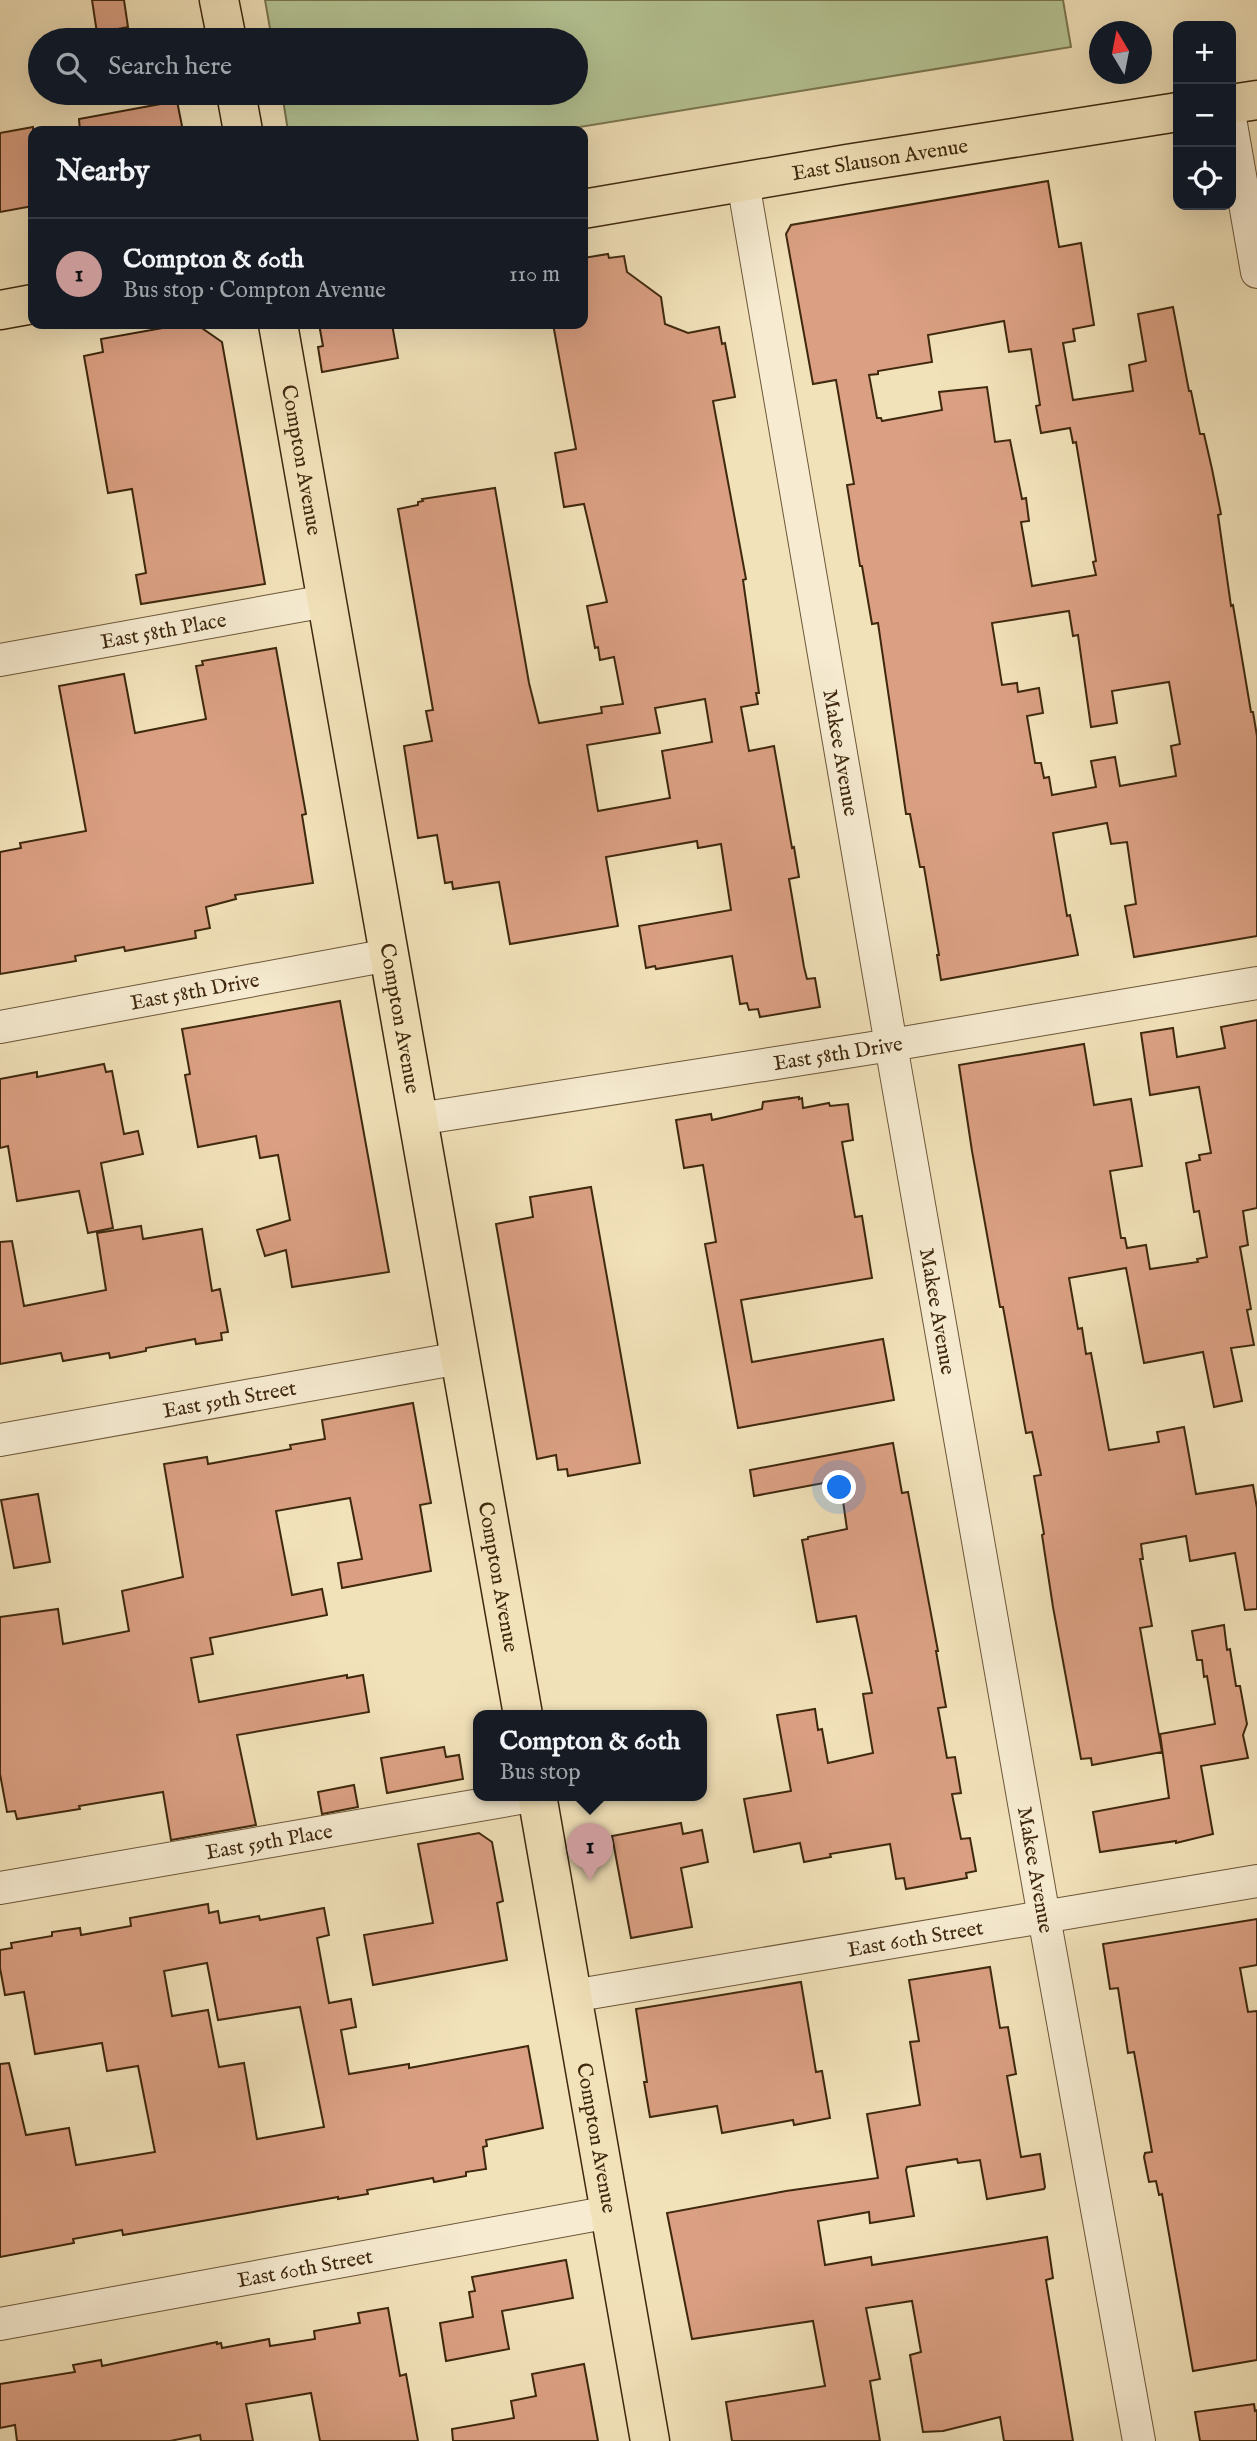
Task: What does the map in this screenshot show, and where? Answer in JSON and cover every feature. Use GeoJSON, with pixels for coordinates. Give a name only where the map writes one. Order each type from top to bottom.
{"type":"FeatureCollection","features":[{"type":"Feature","properties":{"kind":"main road"},"geometry":{"type":"LineString","coordinates":[[219,0],[225,28]]}},
{"type":"Feature","properties":{"kind":"main road"},"geometry":{"type":"LineString","coordinates":[[1236,103],[1257,100]]}},
{"type":"Feature","properties":{"kind":"main road"},"geometry":{"type":"LineString","coordinates":[[238,105],[242,126]]}},
{"type":"Feature","properties":{"kind":"main road","name":"East Slauson Avenue"},"geometry":{"type":"LineString","coordinates":[[588,208],[1173,113]]}},
{"type":"Feature","properties":{"kind":"main road"},"geometry":{"type":"LineString","coordinates":[[0,310],[28,305]]}},
{"type":"Feature","properties":{"kind":"main road","name":"Compton Avenue"},"geometry":{"type":"LineString","coordinates":[[279,329],[522,1710]]}},
{"type":"Feature","properties":{"kind":"main road","name":"Compton Avenue"},"geometry":{"type":"LineString","coordinates":[[538,1801],[650,2441]]}},
{"type":"Feature","properties":{"kind":"street"},"geometry":{"type":"LineString","coordinates":[[1235,147],[1257,272]]}},
{"type":"Feature","properties":{"kind":"street","name":"Makee Avenue"},"geometry":{"type":"LineString","coordinates":[[743,182],[891,1045],[1139,2441]]}},
{"type":"Feature","properties":{"kind":"street","name":"East 58th Place"},"geometry":{"type":"LineString","coordinates":[[0,660],[326,601]]}},
{"type":"Feature","properties":{"kind":"street","name":"East 58th Drive"},"geometry":{"type":"LineString","coordinates":[[0,1027],[389,955]]}},
{"type":"Feature","properties":{"kind":"street","name":"East 58th Drive"},"geometry":{"type":"LineString","coordinates":[[418,1119],[891,1045],[1257,983]]}},
{"type":"Feature","properties":{"kind":"street","name":"East 59th Street"},"geometry":{"type":"LineString","coordinates":[[0,1440],[460,1358]]}},
{"type":"Feature","properties":{"kind":"street","name":"East 59th Place"},"geometry":{"type":"LineString","coordinates":[[0,1888],[502,1801]]}},
{"type":"Feature","properties":{"kind":"street","name":"East 60th Street"},"geometry":{"type":"LineString","coordinates":[[572,1996],[1257,1881]]}},
{"type":"Feature","properties":{"kind":"street","name":"East 60th Street"},"geometry":{"type":"LineString","coordinates":[[0,2324],[610,2212]]}},
{"type":"Feature","properties":{"kind":"green space"},"geometry":{"type":"Polygon","coordinates":[[[265,0],[1063,0],[1071,47],[586,126],[287,126],[284,105],[588,105],[588,28],[270,28],[265,0]]]}},
{"type":"Feature","properties":{"kind":"building"},"geometry":{"type":"Polygon","coordinates":[[[92,0],[124,0],[128,27],[96,28],[92,0]]]}},
{"type":"Feature","properties":{"kind":"building"},"geometry":{"type":"Polygon","coordinates":[[[155,105],[178,105],[182,126],[80,126],[79,119],[155,105]]]}},
{"type":"Feature","properties":{"kind":"building"},"geometry":{"type":"Polygon","coordinates":[[[28,128],[28,207],[0,212],[0,133],[28,128]]]}},
{"type":"Feature","properties":{"kind":"building"},"geometry":{"type":"Polygon","coordinates":[[[1048,181],[1059,247],[1081,243],[1094,325],[1073,329],[1075,341],[1063,343],[1073,400],[1133,391],[1129,365],[1146,361],[1138,314],[1173,307],[1189,391],[1200,434],[1204,434],[1221,514],[1218,515],[1231,606],[1233,605],[1257,736],[1257,936],[1134,957],[1125,906],[1136,904],[1127,842],[1111,844],[1107,823],[1053,833],[1067,916],[1070,915],[1078,955],[941,980],[924,867],[920,867],[910,814],[906,814],[878,623],[872,624],[860,566],[847,485],[854,484],[836,380],[813,384],[786,234],[791,225],[1048,181]],[[1004,321],[928,335],[932,362],[869,375],[877,418],[882,421],[942,410],[939,392],[987,387],[995,442],[1010,440],[1022,499],[1026,498],[1029,521],[1021,522],[1032,586],[1096,575],[1076,442],[1073,443],[1070,428],[1041,433],[1036,406],[1040,405],[1031,349],[1009,352],[1004,321]],[[1069,611],[992,623],[1002,685],[1017,683],[1018,692],[1039,688],[1043,713],[1027,716],[1035,763],[1041,763],[1044,778],[1049,777],[1052,795],[1096,787],[1091,761],[1115,757],[1120,786],[1176,776],[1171,746],[1180,744],[1169,682],[1112,691],[1117,723],[1091,727],[1078,635],[1073,636],[1069,611]]]}},
{"type":"Feature","properties":{"kind":"building"},"geometry":{"type":"Polygon","coordinates":[[[608,254],[609,258],[624,256],[627,272],[661,297],[665,324],[688,333],[719,327],[722,344],[725,343],[735,397],[713,401],[746,579],[743,580],[759,693],[756,693],[758,704],[741,707],[749,751],[774,746],[799,877],[789,879],[804,967],[807,979],[815,978],[820,1007],[760,1017],[758,1009],[749,1010],[747,1003],[740,1004],[732,956],[656,969],[655,966],[646,968],[639,926],[731,910],[721,844],[698,848],[697,841],[606,857],[618,926],[510,944],[499,882],[453,889],[452,882],[445,883],[437,835],[418,838],[404,746],[432,741],[426,711],[433,710],[398,509],[418,505],[422,499],[495,488],[529,683],[539,723],[602,713],[601,707],[623,704],[614,657],[600,660],[598,647],[595,648],[587,606],[607,602],[584,504],[564,507],[555,453],[576,449],[554,329],[588,329],[588,257],[608,254]],[[705,699],[655,708],[660,733],[587,745],[598,811],[670,798],[662,751],[712,742],[705,699]]]}},
{"type":"Feature","properties":{"kind":"building"},"geometry":{"type":"Polygon","coordinates":[[[157,329],[203,329],[222,342],[265,584],[141,604],[136,575],[146,573],[132,489],[108,493],[84,356],[103,352],[101,339],[157,329]]]}},
{"type":"Feature","properties":{"kind":"building"},"geometry":{"type":"Polygon","coordinates":[[[320,329],[393,329],[398,358],[322,372],[318,347],[323,346],[320,329]]]}},
{"type":"Feature","properties":{"kind":"building"},"geometry":{"type":"Polygon","coordinates":[[[276,648],[306,814],[302,815],[313,883],[235,895],[236,899],[206,907],[210,928],[195,931],[196,938],[125,951],[124,947],[75,956],[76,961],[0,974],[0,852],[21,848],[20,843],[86,831],[59,686],[124,674],[135,733],[206,719],[196,666],[203,665],[202,661],[276,648]]]}},
{"type":"Feature","properties":{"kind":"building"},"geometry":{"type":"Polygon","coordinates":[[[340,1001],[389,1272],[292,1287],[286,1250],[265,1256],[257,1230],[290,1220],[278,1155],[260,1158],[256,1136],[198,1147],[185,1075],[190,1074],[182,1029],[340,1001]]]}},
{"type":"Feature","properties":{"kind":"building"},"geometry":{"type":"Polygon","coordinates":[[[1257,1020],[1257,1208],[1243,1211],[1248,1245],[1240,1247],[1251,1309],[1247,1310],[1254,1345],[1231,1348],[1242,1401],[1214,1407],[1203,1352],[1144,1363],[1126,1268],[1069,1278],[1078,1329],[1082,1328],[1086,1354],[1091,1353],[1109,1450],[1159,1442],[1157,1432],[1184,1427],[1196,1494],[1253,1485],[1257,1508],[1257,1609],[1245,1610],[1235,1553],[1190,1561],[1186,1536],[1141,1544],[1143,1559],[1140,1559],[1152,1626],[1140,1628],[1162,1752],[1092,1765],[1091,1758],[1081,1759],[1042,1535],[1044,1534],[1034,1476],[1041,1475],[1032,1432],[1026,1433],[1003,1307],[1000,1307],[959,1065],[1084,1044],[1094,1105],[1131,1099],[1142,1166],[1110,1171],[1121,1238],[1125,1238],[1127,1248],[1146,1245],[1150,1269],[1198,1262],[1197,1259],[1207,1257],[1199,1211],[1194,1212],[1186,1163],[1200,1160],[1199,1155],[1211,1153],[1199,1087],[1150,1095],[1141,1033],[1173,1028],[1177,1057],[1225,1048],[1221,1027],[1257,1020]]]}},
{"type":"Feature","properties":{"kind":"building"},"geometry":{"type":"Polygon","coordinates":[[[104,1064],[106,1072],[112,1071],[124,1134],[138,1131],[143,1154],[101,1163],[113,1228],[88,1233],[79,1191],[17,1201],[8,1146],[0,1148],[0,1079],[37,1072],[37,1077],[104,1064]]]}},
{"type":"Feature","properties":{"kind":"building"},"geometry":{"type":"Polygon","coordinates":[[[802,1098],[803,1108],[829,1103],[830,1106],[848,1104],[853,1140],[842,1142],[855,1217],[862,1216],[872,1278],[741,1300],[752,1362],[883,1339],[894,1400],[738,1428],[705,1244],[716,1242],[703,1165],[684,1168],[676,1120],[711,1114],[712,1120],[762,1109],[763,1102],[802,1098]]]}},
{"type":"Feature","properties":{"kind":"building"},"geometry":{"type":"Polygon","coordinates":[[[591,1187],[640,1463],[568,1476],[567,1469],[558,1470],[556,1455],[537,1459],[496,1224],[533,1217],[530,1197],[591,1187]]]}},
{"type":"Feature","properties":{"kind":"building"},"geometry":{"type":"Polygon","coordinates":[[[141,1226],[143,1239],[202,1229],[212,1291],[220,1289],[228,1332],[221,1333],[222,1340],[196,1344],[195,1339],[110,1358],[109,1353],[63,1361],[61,1353],[0,1364],[0,1242],[12,1241],[24,1306],[106,1290],[97,1233],[141,1226]]]}},
{"type":"Feature","properties":{"kind":"building"},"geometry":{"type":"Polygon","coordinates":[[[413,1403],[431,1503],[420,1505],[431,1571],[342,1588],[338,1563],[362,1559],[350,1498],[276,1511],[292,1595],[322,1589],[327,1615],[210,1638],[213,1654],[191,1658],[199,1702],[347,1675],[347,1678],[363,1675],[369,1712],[237,1735],[256,1825],[171,1840],[163,1792],[17,1819],[15,1811],[7,1812],[0,1774],[0,1617],[58,1609],[63,1644],[129,1631],[122,1591],[183,1577],[164,1464],[207,1457],[208,1464],[291,1449],[290,1445],[325,1439],[322,1420],[413,1403]]]}},
{"type":"Feature","properties":{"kind":"building"},"geometry":{"type":"Polygon","coordinates":[[[893,1443],[902,1493],[908,1492],[938,1651],[946,1707],[938,1708],[947,1758],[955,1757],[961,1793],[952,1794],[961,1839],[970,1838],[976,1871],[966,1873],[967,1878],[906,1889],[904,1878],[896,1879],[890,1844],[830,1854],[831,1857],[804,1862],[800,1843],[754,1852],[744,1799],[791,1791],[777,1715],[815,1709],[818,1730],[822,1729],[828,1763],[873,1753],[863,1694],[872,1693],[856,1616],[817,1622],[802,1540],[847,1529],[840,1480],[754,1496],[750,1470],[893,1443]]]}},
{"type":"Feature","properties":{"kind":"building"},"geometry":{"type":"Polygon","coordinates":[[[38,1494],[50,1562],[14,1568],[1,1500],[38,1494]]]}},
{"type":"Feature","properties":{"kind":"building"},"geometry":{"type":"Polygon","coordinates":[[[1224,1625],[1227,1650],[1230,1649],[1236,1686],[1240,1686],[1247,1724],[1243,1735],[1248,1758],[1201,1766],[1213,1834],[1176,1843],[1100,1852],[1093,1812],[1169,1798],[1160,1734],[1215,1724],[1207,1676],[1204,1677],[1202,1660],[1197,1660],[1192,1631],[1224,1625]]]}},
{"type":"Feature","properties":{"kind":"building"},"geometry":{"type":"Polygon","coordinates":[[[444,1747],[446,1757],[459,1755],[463,1779],[387,1793],[381,1758],[444,1747]]]}},
{"type":"Feature","properties":{"kind":"building"},"geometry":{"type":"Polygon","coordinates":[[[354,1785],[358,1807],[322,1814],[318,1792],[354,1785]]]}},
{"type":"Feature","properties":{"kind":"building"},"geometry":{"type":"Polygon","coordinates":[[[681,1823],[683,1834],[702,1830],[708,1862],[681,1868],[692,1927],[631,1938],[612,1836],[681,1823]]]}},
{"type":"Feature","properties":{"kind":"building"},"geometry":{"type":"Polygon","coordinates":[[[479,1833],[492,1842],[503,1901],[497,1903],[507,1960],[373,1985],[364,1935],[433,1923],[418,1844],[479,1833]]]}},
{"type":"Feature","properties":{"kind":"building"},"geometry":{"type":"Polygon","coordinates":[[[208,1904],[209,1913],[218,1911],[220,1923],[259,1916],[260,1920],[324,1908],[329,1935],[317,1938],[329,2003],[351,1999],[356,2027],[341,2030],[349,2074],[409,2064],[409,2068],[528,2046],[543,2128],[486,2140],[487,2146],[483,2147],[486,2169],[466,2172],[466,2176],[434,2182],[433,2178],[367,2190],[368,2194],[123,2235],[122,2230],[73,2239],[74,2243],[0,2257],[0,2064],[9,2063],[26,2135],[69,2128],[76,2165],[155,2152],[138,2066],[107,2071],[102,2043],[35,2054],[24,1992],[5,1995],[0,1950],[12,1948],[11,1943],[52,1936],[52,1932],[80,1928],[81,1935],[131,1926],[130,1918],[208,1904]],[[207,1963],[164,1971],[172,2016],[208,2010],[219,2067],[244,2063],[257,2139],[324,2127],[300,2007],[218,2020],[207,1963]]]}},
{"type":"Feature","properties":{"kind":"building"},"geometry":{"type":"Polygon","coordinates":[[[1257,1919],[1257,1965],[1240,1968],[1248,2012],[1257,2011],[1257,2360],[1193,2371],[1162,2194],[1159,2195],[1156,2181],[1149,2182],[1144,2157],[1145,2153],[1152,2152],[1134,2052],[1128,2053],[1118,1988],[1110,1989],[1103,1944],[1257,1919]]]}},
{"type":"Feature","properties":{"kind":"building"},"geometry":{"type":"Polygon","coordinates":[[[990,1967],[1000,2028],[1008,2027],[1016,2074],[1007,2076],[1021,2157],[1040,2154],[1044,2189],[987,2199],[980,2160],[958,2163],[957,2159],[907,2167],[914,2216],[870,2223],[869,2212],[818,2221],[825,2265],[871,2257],[872,2265],[1047,2237],[1053,2278],[1046,2280],[1073,2441],[1004,2441],[1000,2417],[943,2431],[923,2432],[910,2355],[921,2352],[912,2301],[866,2308],[880,2379],[870,2381],[880,2441],[732,2441],[726,2402],[825,2386],[813,2321],[692,2339],[667,2213],[786,2191],[878,2178],[867,2114],[920,2105],[910,2042],[919,2041],[909,1980],[990,1967]]]}},
{"type":"Feature","properties":{"kind":"building"},"geometry":{"type":"Polygon","coordinates":[[[801,1982],[816,2072],[822,2071],[830,2118],[794,2125],[793,2120],[722,2133],[717,2106],[650,2117],[636,2009],[801,1982]]]}},
{"type":"Feature","properties":{"kind":"building"},"geometry":{"type":"Polygon","coordinates":[[[566,2260],[573,2298],[502,2311],[509,2349],[446,2361],[440,2323],[473,2317],[469,2292],[475,2291],[472,2277],[566,2260]]]}},
{"type":"Feature","properties":{"kind":"building"},"geometry":{"type":"Polygon","coordinates":[[[388,2308],[400,2376],[406,2374],[418,2441],[320,2441],[311,2393],[246,2404],[253,2441],[201,2441],[200,2435],[170,2441],[17,2441],[15,2425],[0,2428],[0,2384],[75,2372],[73,2365],[101,2360],[102,2366],[217,2342],[221,2343],[222,2348],[269,2339],[270,2346],[315,2339],[314,2331],[360,2323],[358,2313],[388,2308]]]}},
{"type":"Feature","properties":{"kind":"building"},"geometry":{"type":"Polygon","coordinates":[[[584,2364],[598,2441],[453,2441],[452,2429],[514,2418],[511,2401],[536,2396],[532,2374],[584,2364]]]}},
{"type":"Feature","properties":{"kind":"building"},"geometry":{"type":"Polygon","coordinates":[[[1254,2404],[1255,2411],[1257,2410],[1257,2441],[1200,2441],[1195,2412],[1254,2404]]]}},
{"type":"Feature","properties":{"kind":"place","name":"Compton & 60th"},"geometry":{"type":"Point","coordinates":[590,1881]}}]}
